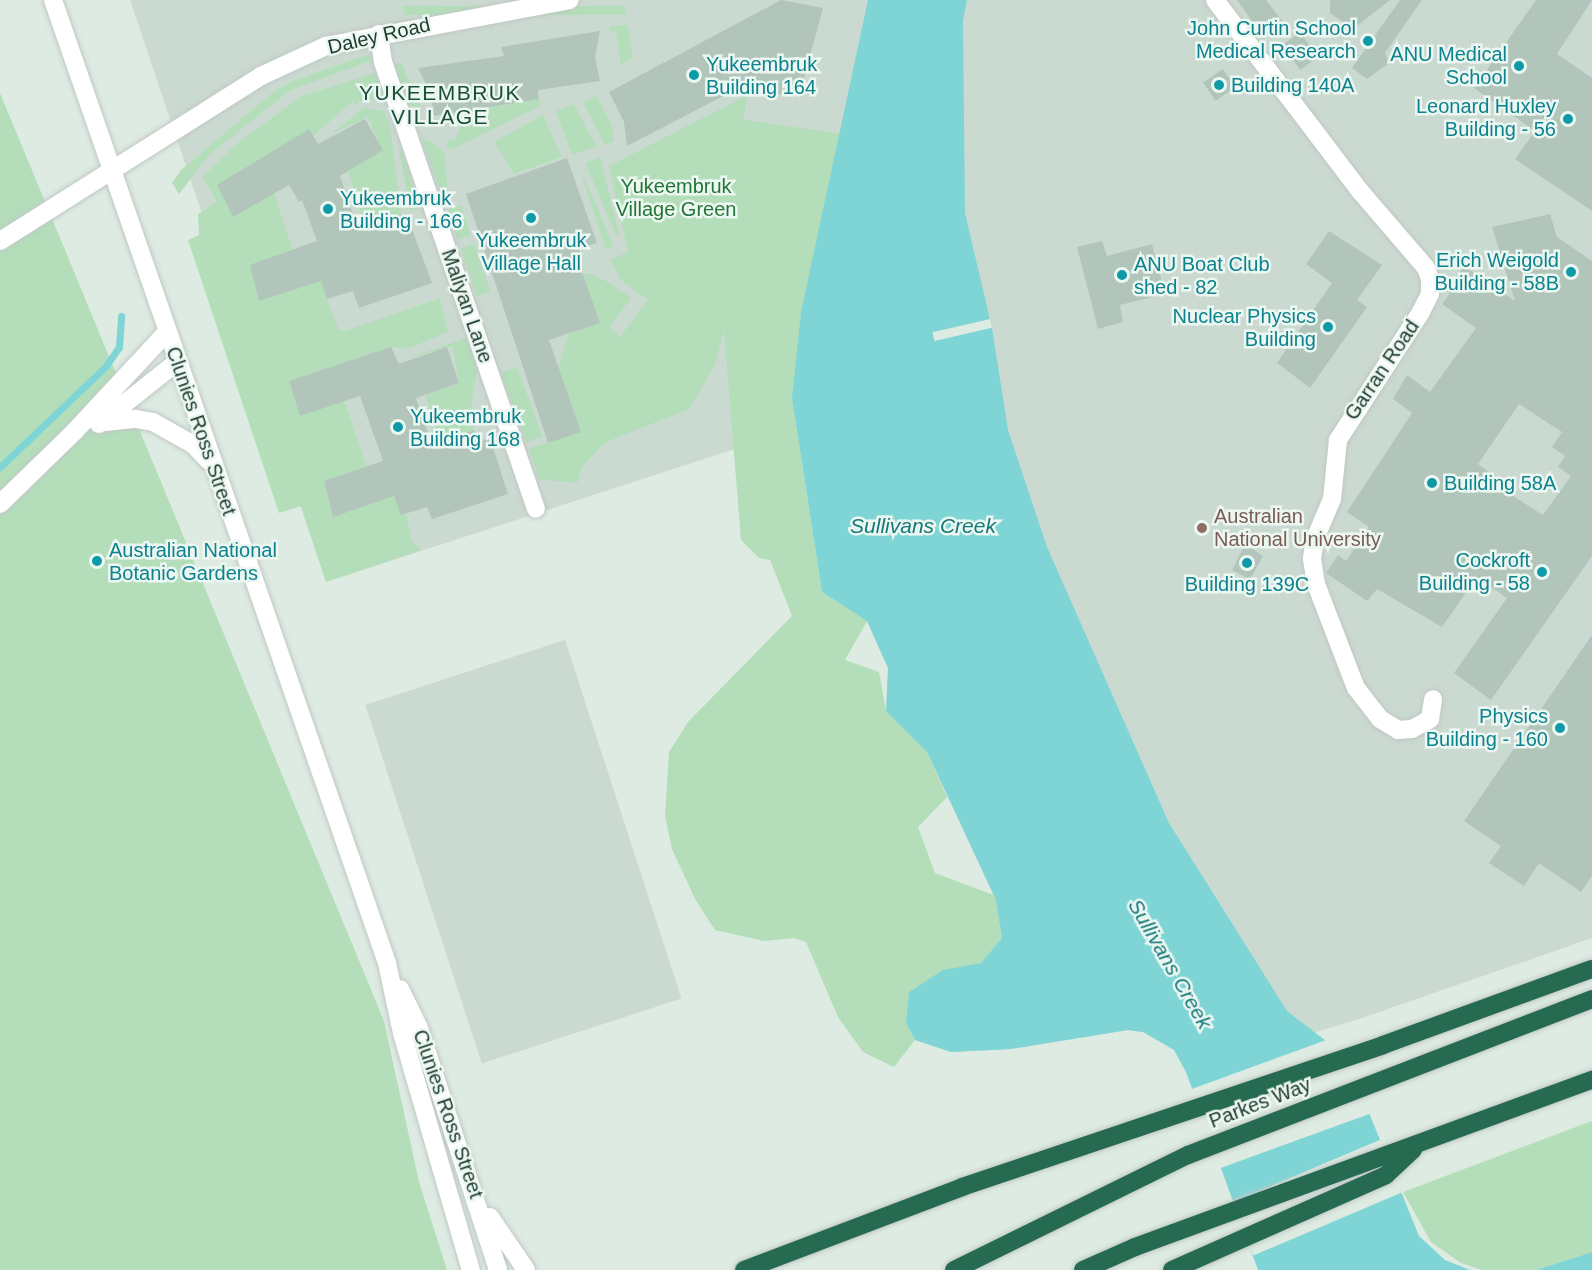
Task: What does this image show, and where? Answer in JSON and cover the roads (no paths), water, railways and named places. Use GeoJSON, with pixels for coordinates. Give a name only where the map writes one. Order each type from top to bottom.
{"type":"FeatureCollection","features":[{"type":"Feature","properties":{"kind":"highway"},"geometry":{"type":"LineString","coordinates":[[744,1270],[962,1187],[1383,1045],[1592,969]]}},
{"type":"Feature","properties":{"kind":"highway","name":"Parkes Way"},"geometry":{"type":"LineString","coordinates":[[954,1270],[1188,1155],[1592,999]]}},
{"type":"Feature","properties":{"kind":"highway"},"geometry":{"type":"LineString","coordinates":[[1083,1270],[1211,1220],[1592,1080]]}},
{"type":"Feature","properties":{"kind":"highway"},"geometry":{"type":"LineString","coordinates":[[1172,1270],[1220,1246],[1386,1175],[1419,1145]]}},
{"type":"Feature","properties":{"kind":"street","name":"Clunies Ross Street"},"geometry":{"type":"LineString","coordinates":[[53,0],[387,963],[419,1028],[474,1189],[498,1270]]}},
{"type":"Feature","properties":{"kind":"street","name":"Daley Road"},"geometry":{"type":"LineString","coordinates":[[0,242],[261,76],[326,46],[379,34],[570,0]]}},
{"type":"Feature","properties":{"kind":"street","name":"Garran Road"},"geometry":{"type":"LineString","coordinates":[[1215,0],[1360,191],[1426,268],[1430,279],[1430,294],[1421,312],[1338,440],[1332,499],[1315,539],[1312,560],[1316,584],[1356,688],[1380,719],[1398,730],[1412,729],[1430,719],[1433,699]]}},
{"type":"Feature","properties":{"kind":"street","name":"Maliyan Lane"},"geometry":{"type":"LineString","coordinates":[[379,34],[383,62],[536,509]]}},
{"type":"Feature","properties":{"kind":"street"},"geometry":{"type":"LineString","coordinates":[[0,504],[74,432],[167,332]]}},
{"type":"Feature","properties":{"kind":"street"},"geometry":{"type":"LineString","coordinates":[[105,422],[177,362]]}},
{"type":"Feature","properties":{"kind":"street"},"geometry":{"type":"LineString","coordinates":[[74,432],[105,422],[136,419],[171,429],[194,445],[214,466]]}},
{"type":"Feature","properties":{"kind":"street","name":"Clunies Ross Street"},"geometry":{"type":"LineString","coordinates":[[387,963],[402,1033],[471,1270]]}},
{"type":"Feature","properties":{"kind":"street"},"geometry":{"type":"LineString","coordinates":[[474,1189],[526,1270]]}},
{"type":"Feature","properties":{"kind":"water","name":"Sullivans Creek"},"geometry":{"type":"Polygon","coordinates":[[[868,0],[967,0],[963,20],[965,213],[992,328],[1008,430],[1047,547],[1169,823],[1287,1011],[1346,1056],[1419,1236],[1445,1260],[1470,1270],[1258,1270],[1186,1072],[1174,1050],[1143,1032],[1128,1030],[1011,1049],[951,1052],[915,1040],[906,1023],[909,992],[943,970],[981,963],[1002,938],[996,900],[927,752],[886,711],[888,668],[867,621],[822,592],[792,398],[801,312],[868,0]]]}},
{"type":"Feature","properties":{"kind":"water"},"geometry":{"type":"Polygon","coordinates":[[[1592,1252],[1592,1270],[1536,1270],[1592,1252]]]}},
{"type":"Feature","properties":{"kind":"waterway"},"geometry":{"type":"LineString","coordinates":[[0,467],[106,366],[119,347],[121,316]]}},
{"type":"Feature","properties":{"kind":"place","name":"John Curtin School Medical Research"},"geometry":{"type":"Point","coordinates":[1368,41]}},
{"type":"Feature","properties":{"kind":"place","name":"ANU Medical School"},"geometry":{"type":"Point","coordinates":[1519,66]}},
{"type":"Feature","properties":{"kind":"place","name":"Yukeembruk Building 164"},"geometry":{"type":"Point","coordinates":[694,75]}},
{"type":"Feature","properties":{"kind":"place","name":"Building 140A"},"geometry":{"type":"Point","coordinates":[1219,85]}},
{"type":"Feature","properties":{"kind":"place","name":"Leonard Huxley Building - 56"},"geometry":{"type":"Point","coordinates":[1568,119]}},
{"type":"Feature","properties":{"kind":"place","name":"Yukeembruk Building - 166"},"geometry":{"type":"Point","coordinates":[328,209]}},
{"type":"Feature","properties":{"kind":"place","name":"Yukeembruk Village Hall"},"geometry":{"type":"Point","coordinates":[531,218]}},
{"type":"Feature","properties":{"kind":"place","name":"Erich Weigold Building - 58B"},"geometry":{"type":"Point","coordinates":[1571,272]}},
{"type":"Feature","properties":{"kind":"place","name":"ANU Boat Club shed - 82"},"geometry":{"type":"Point","coordinates":[1122,275]}},
{"type":"Feature","properties":{"kind":"place","name":"Nuclear Physics Building"},"geometry":{"type":"Point","coordinates":[1328,327]}},
{"type":"Feature","properties":{"kind":"place","name":"Yukeembruk Building 168"},"geometry":{"type":"Point","coordinates":[398,427]}},
{"type":"Feature","properties":{"kind":"place","name":"Building 58A"},"geometry":{"type":"Point","coordinates":[1432,483]}},
{"type":"Feature","properties":{"kind":"place","name":"Australian National University"},"geometry":{"type":"Point","coordinates":[1202,528]}},
{"type":"Feature","properties":{"kind":"place","name":"Australian National Botanic Gardens"},"geometry":{"type":"Point","coordinates":[97,561]}},
{"type":"Feature","properties":{"kind":"place","name":"Building 139C"},"geometry":{"type":"Point","coordinates":[1247,563]}},
{"type":"Feature","properties":{"kind":"place","name":"Cockroft Building - 58"},"geometry":{"type":"Point","coordinates":[1542,572]}},
{"type":"Feature","properties":{"kind":"place","name":"Physics Building - 160"},"geometry":{"type":"Point","coordinates":[1560,728]}},
{"type":"Feature","properties":{"kind":"district","name":"YUKEEMBRUK VILLAGE"},"geometry":{"type":"Point","coordinates":[440,105]}},
{"type":"Feature","properties":{"kind":"park label","name":"Yukeembruk Village Green"},"geometry":{"type":"Point","coordinates":[676,198]}}]}
